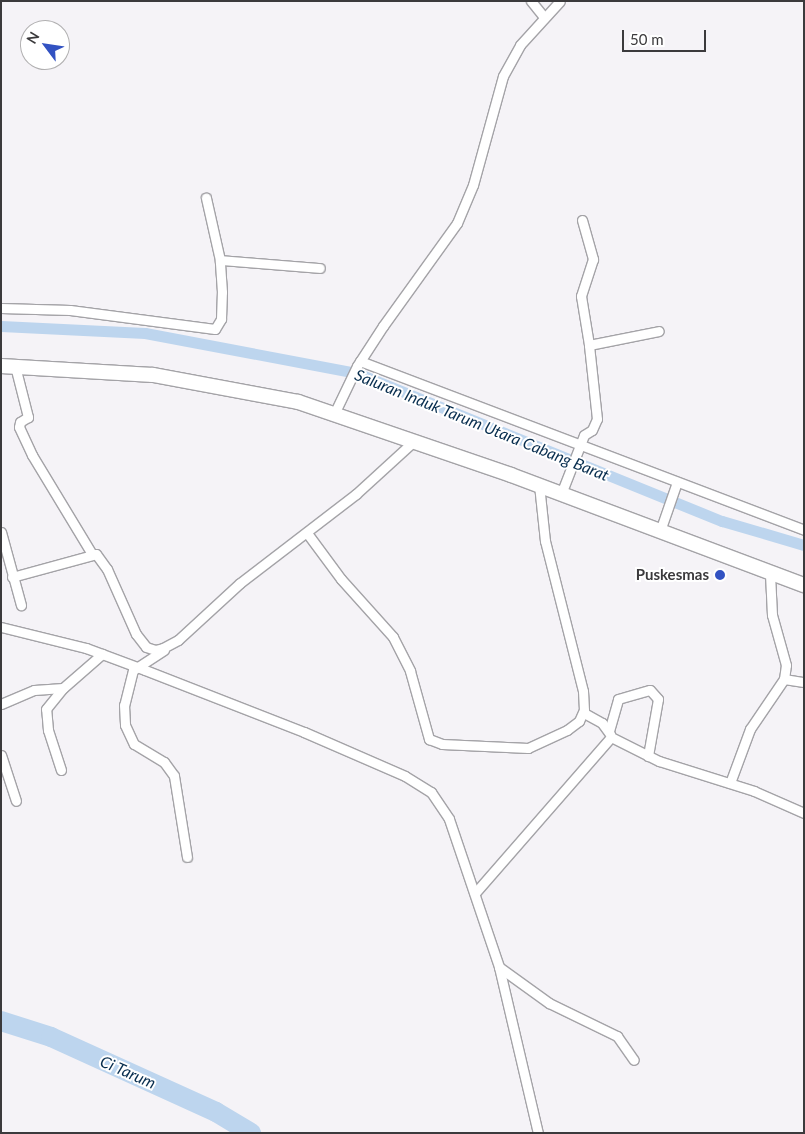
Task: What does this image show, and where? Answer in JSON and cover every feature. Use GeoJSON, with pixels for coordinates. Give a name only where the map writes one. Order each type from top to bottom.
{"type":"FeatureCollection","features":[{"type":"Feature","properties":{"kind":"main road"},"geometry":{"type":"LineString","coordinates":[[8,366],[153,375],[197,381],[336,412],[539,485],[563,489],[662,527],[770,574],[804,586]]}},
{"type":"Feature","properties":{"kind":"street"},"geometry":{"type":"LineString","coordinates":[[531,1],[544,17]]}},
{"type":"Feature","properties":{"kind":"street"},"geometry":{"type":"LineString","coordinates":[[336,412],[359,364],[457,223],[473,185],[503,76],[520,46],[560,1]]}},
{"type":"Feature","properties":{"kind":"street"},"geometry":{"type":"LineString","coordinates":[[1,308],[70,310],[215,329],[222,311],[220,260],[206,198]]}},
{"type":"Feature","properties":{"kind":"street"},"geometry":{"type":"LineString","coordinates":[[563,489],[580,446],[597,419],[589,345],[581,296],[593,259],[582,220]]}},
{"type":"Feature","properties":{"kind":"street"},"geometry":{"type":"LineString","coordinates":[[220,260],[320,268]]}},
{"type":"Feature","properties":{"kind":"street"},"geometry":{"type":"LineString","coordinates":[[589,345],[659,331]]}},
{"type":"Feature","properties":{"kind":"street"},"geometry":{"type":"LineString","coordinates":[[359,364],[580,446],[676,486],[804,530]]}},
{"type":"Feature","properties":{"kind":"street"},"geometry":{"type":"LineString","coordinates":[[8,366],[28,418],[20,422],[19,427],[32,455],[92,554]]}},
{"type":"Feature","properties":{"kind":"street"},"geometry":{"type":"LineString","coordinates":[[187,857],[174,776],[164,762],[134,744],[126,726],[124,705],[129,678],[136,666],[168,646],[240,583],[308,532],[414,441]]}},
{"type":"Feature","properties":{"kind":"street"},"geometry":{"type":"LineString","coordinates":[[308,532],[346,584],[393,638],[410,671],[431,741],[528,748],[567,730],[584,714],[583,691],[546,547],[539,485]]}},
{"type":"Feature","properties":{"kind":"street"},"geometry":{"type":"LineString","coordinates":[[662,527],[676,486]]}},
{"type":"Feature","properties":{"kind":"street"},"geometry":{"type":"LineString","coordinates":[[1,532],[21,606]]}},
{"type":"Feature","properties":{"kind":"street"},"geometry":{"type":"LineString","coordinates":[[12,576],[62,565],[92,554],[99,556],[107,569],[136,634],[146,647],[155,650],[168,646]]}},
{"type":"Feature","properties":{"kind":"street"},"geometry":{"type":"LineString","coordinates":[[730,783],[750,729],[784,679],[786,665],[772,615],[770,574]]}},
{"type":"Feature","properties":{"kind":"street"},"geometry":{"type":"LineString","coordinates":[[1,627],[102,654],[304,732],[418,783],[440,802],[449,819],[499,967],[538,1133]]}},
{"type":"Feature","properties":{"kind":"street"},"geometry":{"type":"LineString","coordinates":[[62,770],[44,717],[49,704],[102,654]]}},
{"type":"Feature","properties":{"kind":"street"},"geometry":{"type":"LineString","coordinates":[[784,679],[804,682]]}},
{"type":"Feature","properties":{"kind":"street"},"geometry":{"type":"LineString","coordinates":[[1,704],[34,690],[64,688]]}},
{"type":"Feature","properties":{"kind":"street"},"geometry":{"type":"LineString","coordinates":[[475,893],[610,734],[618,698],[650,690],[658,699],[648,756]]}},
{"type":"Feature","properties":{"kind":"street"},"geometry":{"type":"LineString","coordinates":[[584,714],[602,723],[610,734],[648,756],[730,783],[804,813]]}},
{"type":"Feature","properties":{"kind":"street"},"geometry":{"type":"LineString","coordinates":[[1,755],[16,800]]}},
{"type":"Feature","properties":{"kind":"street"},"geometry":{"type":"LineString","coordinates":[[499,967],[549,1003],[617,1036],[634,1060]]}},
{"type":"Feature","properties":{"kind":"waterway","name":"Saluran Induk Tarum Utara Cabang Barat"},"geometry":{"type":"LineString","coordinates":[[1,326],[145,333],[357,373],[722,521],[804,545]]}},
{"type":"Feature","properties":{"kind":"waterway","name":"Ci Tarum"},"geometry":{"type":"LineString","coordinates":[[1,1021],[51,1037],[216,1112],[251,1133]]}},
{"type":"Feature","properties":{"kind":"place","name":"Puskesmas"},"geometry":{"type":"Point","coordinates":[720,575]}}]}
